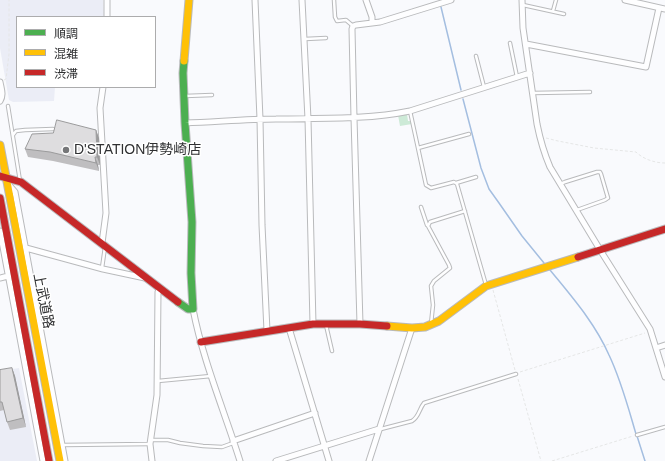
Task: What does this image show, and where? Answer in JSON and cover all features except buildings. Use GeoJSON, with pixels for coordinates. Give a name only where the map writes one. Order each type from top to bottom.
{"type":"FeatureCollection","features":[{"type":"Feature","properties":{"kind":"main road"},"geometry":{"type":"LineString","coordinates":[[5,179],[20,181],[160,288],[188,308],[193,309],[191,273],[192,222],[183,73],[189,0]]}},
{"type":"Feature","properties":{"kind":"main road","name":"上武道路"},"geometry":{"type":"LineString","coordinates":[[0,145],[5,179],[60,461]]}},
{"type":"Feature","properties":{"kind":"main road","name":"上武道路"},"geometry":{"type":"LineString","coordinates":[[0,198],[49,461]]}},
{"type":"Feature","properties":{"kind":"main road"},"geometry":{"type":"LineString","coordinates":[[201,342],[313,324],[360,324],[412,328],[425,327],[439,321],[486,286],[665,229]]}},
{"type":"Feature","properties":{"kind":"street"},"geometry":{"type":"LineString","coordinates":[[107,0],[107,16]]}},
{"type":"Feature","properties":{"kind":"street"},"geometry":{"type":"LineString","coordinates":[[255,0],[267,331]]}},
{"type":"Feature","properties":{"kind":"street"},"geometry":{"type":"LineString","coordinates":[[302,0],[308,118],[313,324]]}},
{"type":"Feature","properties":{"kind":"street"},"geometry":{"type":"LineString","coordinates":[[366,0],[372,17],[372,23]]}},
{"type":"Feature","properties":{"kind":"street"},"geometry":{"type":"LineString","coordinates":[[360,324],[353,26],[380,22],[451,0]]}},
{"type":"Feature","properties":{"kind":"street"},"geometry":{"type":"LineString","coordinates":[[526,44],[646,67],[662,9],[625,0]]}},
{"type":"Feature","properties":{"kind":"street"},"geometry":{"type":"LineString","coordinates":[[522,2],[523,28],[539,137],[546,159],[650,328],[665,377]]}},
{"type":"Feature","properties":{"kind":"street"},"geometry":{"type":"LineString","coordinates":[[185,123],[260,119],[354,118],[392,115],[410,111],[530,73]]}},
{"type":"Feature","properties":{"kind":"street"},"geometry":{"type":"LineString","coordinates":[[0,82],[2,92],[2,99],[0,101]]}},
{"type":"Feature","properties":{"kind":"street"},"geometry":{"type":"LineString","coordinates":[[103,88],[100,108],[106,213],[104,244]]}},
{"type":"Feature","properties":{"kind":"street"},"geometry":{"type":"LineString","coordinates":[[5,179],[15,192],[65,461]]}},
{"type":"Feature","properties":{"kind":"street"},"geometry":{"type":"LineString","coordinates":[[0,231],[43,461]]}},
{"type":"Feature","properties":{"kind":"street"},"geometry":{"type":"LineString","coordinates":[[26,248],[147,278]]}},
{"type":"Feature","properties":{"kind":"street"},"geometry":{"type":"LineString","coordinates":[[7,268],[12,258]]}},
{"type":"Feature","properties":{"kind":"street"},"geometry":{"type":"LineString","coordinates":[[0,278],[8,276]]}},
{"type":"Feature","properties":{"kind":"street"},"geometry":{"type":"LineString","coordinates":[[152,461],[151,442],[157,395],[158,292],[160,288]]}},
{"type":"Feature","properties":{"kind":"street"},"geometry":{"type":"LineString","coordinates":[[193,309],[197,329],[211,376],[240,461]]}},
{"type":"Feature","properties":{"kind":"street"},"geometry":{"type":"LineString","coordinates":[[289,328],[329,461]]}},
{"type":"Feature","properties":{"kind":"street"},"geometry":{"type":"LineString","coordinates":[[369,461],[412,328]]}},
{"type":"Feature","properties":{"kind":"street"},"geometry":{"type":"LineString","coordinates":[[656,348],[665,345]]}},
{"type":"Feature","properties":{"kind":"street"},"geometry":{"type":"LineString","coordinates":[[234,442],[314,413]]}},
{"type":"Feature","properties":{"kind":"street"},"geometry":{"type":"LineString","coordinates":[[276,461],[289,459],[324,446],[379,429]]}},
{"type":"Feature","properties":{"kind":"lane"},"geometry":{"type":"LineString","coordinates":[[334,0],[335,17],[337,21],[346,20],[353,26]]}},
{"type":"Feature","properties":{"kind":"lane"},"geometry":{"type":"LineString","coordinates":[[553,11],[556,0]]}},
{"type":"Feature","properties":{"kind":"lane"},"geometry":{"type":"LineString","coordinates":[[522,2],[564,14]]}},
{"type":"Feature","properties":{"kind":"lane"},"geometry":{"type":"LineString","coordinates":[[304,39],[326,38]]}},
{"type":"Feature","properties":{"kind":"lane"},"geometry":{"type":"LineString","coordinates":[[510,44],[518,77]]}},
{"type":"Feature","properties":{"kind":"lane"},"geometry":{"type":"LineString","coordinates":[[476,56],[484,88]]}},
{"type":"Feature","properties":{"kind":"lane"},"geometry":{"type":"LineString","coordinates":[[533,93],[590,92]]}},
{"type":"Feature","properties":{"kind":"lane"},"geometry":{"type":"LineString","coordinates":[[184,96],[212,95]]}},
{"type":"Feature","properties":{"kind":"lane"},"geometry":{"type":"LineString","coordinates":[[8,106],[20,181]]}},
{"type":"Feature","properties":{"kind":"lane"},"geometry":{"type":"LineString","coordinates":[[410,111],[426,185],[431,188],[476,177]]}},
{"type":"Feature","properties":{"kind":"lane"},"geometry":{"type":"LineString","coordinates":[[12,135],[16,131],[53,129]]}},
{"type":"Feature","properties":{"kind":"lane"},"geometry":{"type":"LineString","coordinates":[[418,148],[469,134]]}},
{"type":"Feature","properties":{"kind":"lane"},"geometry":{"type":"LineString","coordinates":[[560,184],[600,172],[608,198],[576,210]]}},
{"type":"Feature","properties":{"kind":"lane"},"geometry":{"type":"LineString","coordinates":[[455,183],[457,184],[486,286]]}},
{"type":"Feature","properties":{"kind":"lane"},"geometry":{"type":"LineString","coordinates":[[421,207],[428,226],[450,268],[434,281],[431,286],[433,305],[431,324]]}},
{"type":"Feature","properties":{"kind":"lane"},"geometry":{"type":"LineString","coordinates":[[428,226],[430,222],[465,212]]}},
{"type":"Feature","properties":{"kind":"lane"},"geometry":{"type":"LineString","coordinates":[[102,268],[104,244]]}},
{"type":"Feature","properties":{"kind":"lane"},"geometry":{"type":"LineString","coordinates":[[325,324],[332,351]]}},
{"type":"Feature","properties":{"kind":"lane"},"geometry":{"type":"LineString","coordinates":[[379,429],[416,419],[421,406],[424,403],[516,374]]}},
{"type":"Feature","properties":{"kind":"lane"},"geometry":{"type":"LineString","coordinates":[[157,381],[211,376]]}},
{"type":"Feature","properties":{"kind":"lane"},"geometry":{"type":"LineString","coordinates":[[637,435],[665,427]]}},
{"type":"Feature","properties":{"kind":"lane"},"geometry":{"type":"LineString","coordinates":[[62,445],[168,440],[203,446],[222,446],[234,442]]}},
{"type":"Feature","properties":{"kind":"path"},"geometry":{"type":"LineString","coordinates":[[0,82],[6,79],[9,54],[8,0]]}},
{"type":"Feature","properties":{"kind":"path"},"geometry":{"type":"LineString","coordinates":[[539,137],[594,148],[636,152],[654,162],[665,163]]}},
{"type":"Feature","properties":{"kind":"path"},"geometry":{"type":"LineString","coordinates":[[516,374],[651,332]]}},
{"type":"Feature","properties":{"kind":"path"},"geometry":{"type":"LineString","coordinates":[[552,461],[637,435]]}},
{"type":"Feature","properties":{"kind":"shaded area"},"geometry":{"type":"Polygon","coordinates":[[[0,0],[103,0],[104,16],[16,16],[16,88],[55,88],[54,101],[13,102],[9,100],[0,48],[0,0]]]}},
{"type":"Feature","properties":{"kind":"shaded area"},"geometry":{"type":"Polygon","coordinates":[[[19,368],[37,461],[0,461],[0,371],[19,368]]]}},
{"type":"Feature","properties":{"kind":"green space"},"geometry":{"type":"Polygon","coordinates":[[[407,114],[408,121],[411,121],[412,124],[400,126],[398,115],[407,114]]]}},
{"type":"Feature","properties":{"kind":"waterway"},"geometry":{"type":"LineString","coordinates":[[441,7],[461,90]]}},
{"type":"Feature","properties":{"kind":"waterway"},"geometry":{"type":"LineString","coordinates":[[463,99],[481,168],[489,189],[522,236],[544,263]]}},
{"type":"Feature","properties":{"kind":"waterway"},"geometry":{"type":"LineString","coordinates":[[550,270],[567,290],[597,332],[603,343],[621,384],[636,434]]}},
{"type":"Feature","properties":{"kind":"waterway"},"geometry":{"type":"LineString","coordinates":[[637,436],[645,461]]}},
{"type":"Feature","properties":{"kind":"traffic: fast"},"geometry":{"type":"LineString","coordinates":[[178,302],[188,309],[193,309],[191,273],[192,222],[185,123],[184,61]]}},
{"type":"Feature","properties":{"kind":"traffic: slow"},"geometry":{"type":"LineString","coordinates":[[184,61],[189,0]]}},
{"type":"Feature","properties":{"kind":"traffic: slow"},"geometry":{"type":"LineString","coordinates":[[0,145],[60,461]]}},
{"type":"Feature","properties":{"kind":"traffic: slow"},"geometry":{"type":"LineString","coordinates":[[387,326],[412,328],[425,327],[439,321],[486,286],[578,257]]}},
{"type":"Feature","properties":{"kind":"traffic: jam"},"geometry":{"type":"LineString","coordinates":[[0,176],[21,182],[178,302]]}},
{"type":"Feature","properties":{"kind":"traffic: jam"},"geometry":{"type":"LineString","coordinates":[[0,198],[49,461]]}},
{"type":"Feature","properties":{"kind":"traffic: jam"},"geometry":{"type":"LineString","coordinates":[[578,257],[665,229]]}},
{"type":"Feature","properties":{"kind":"traffic: jam"},"geometry":{"type":"LineString","coordinates":[[201,342],[313,324],[360,324],[387,326]]}},
{"type":"Feature","properties":{"kind":"place","name":"D'STATION伊勢崎店"},"geometry":{"type":"Point","coordinates":[66,150]}}]}
